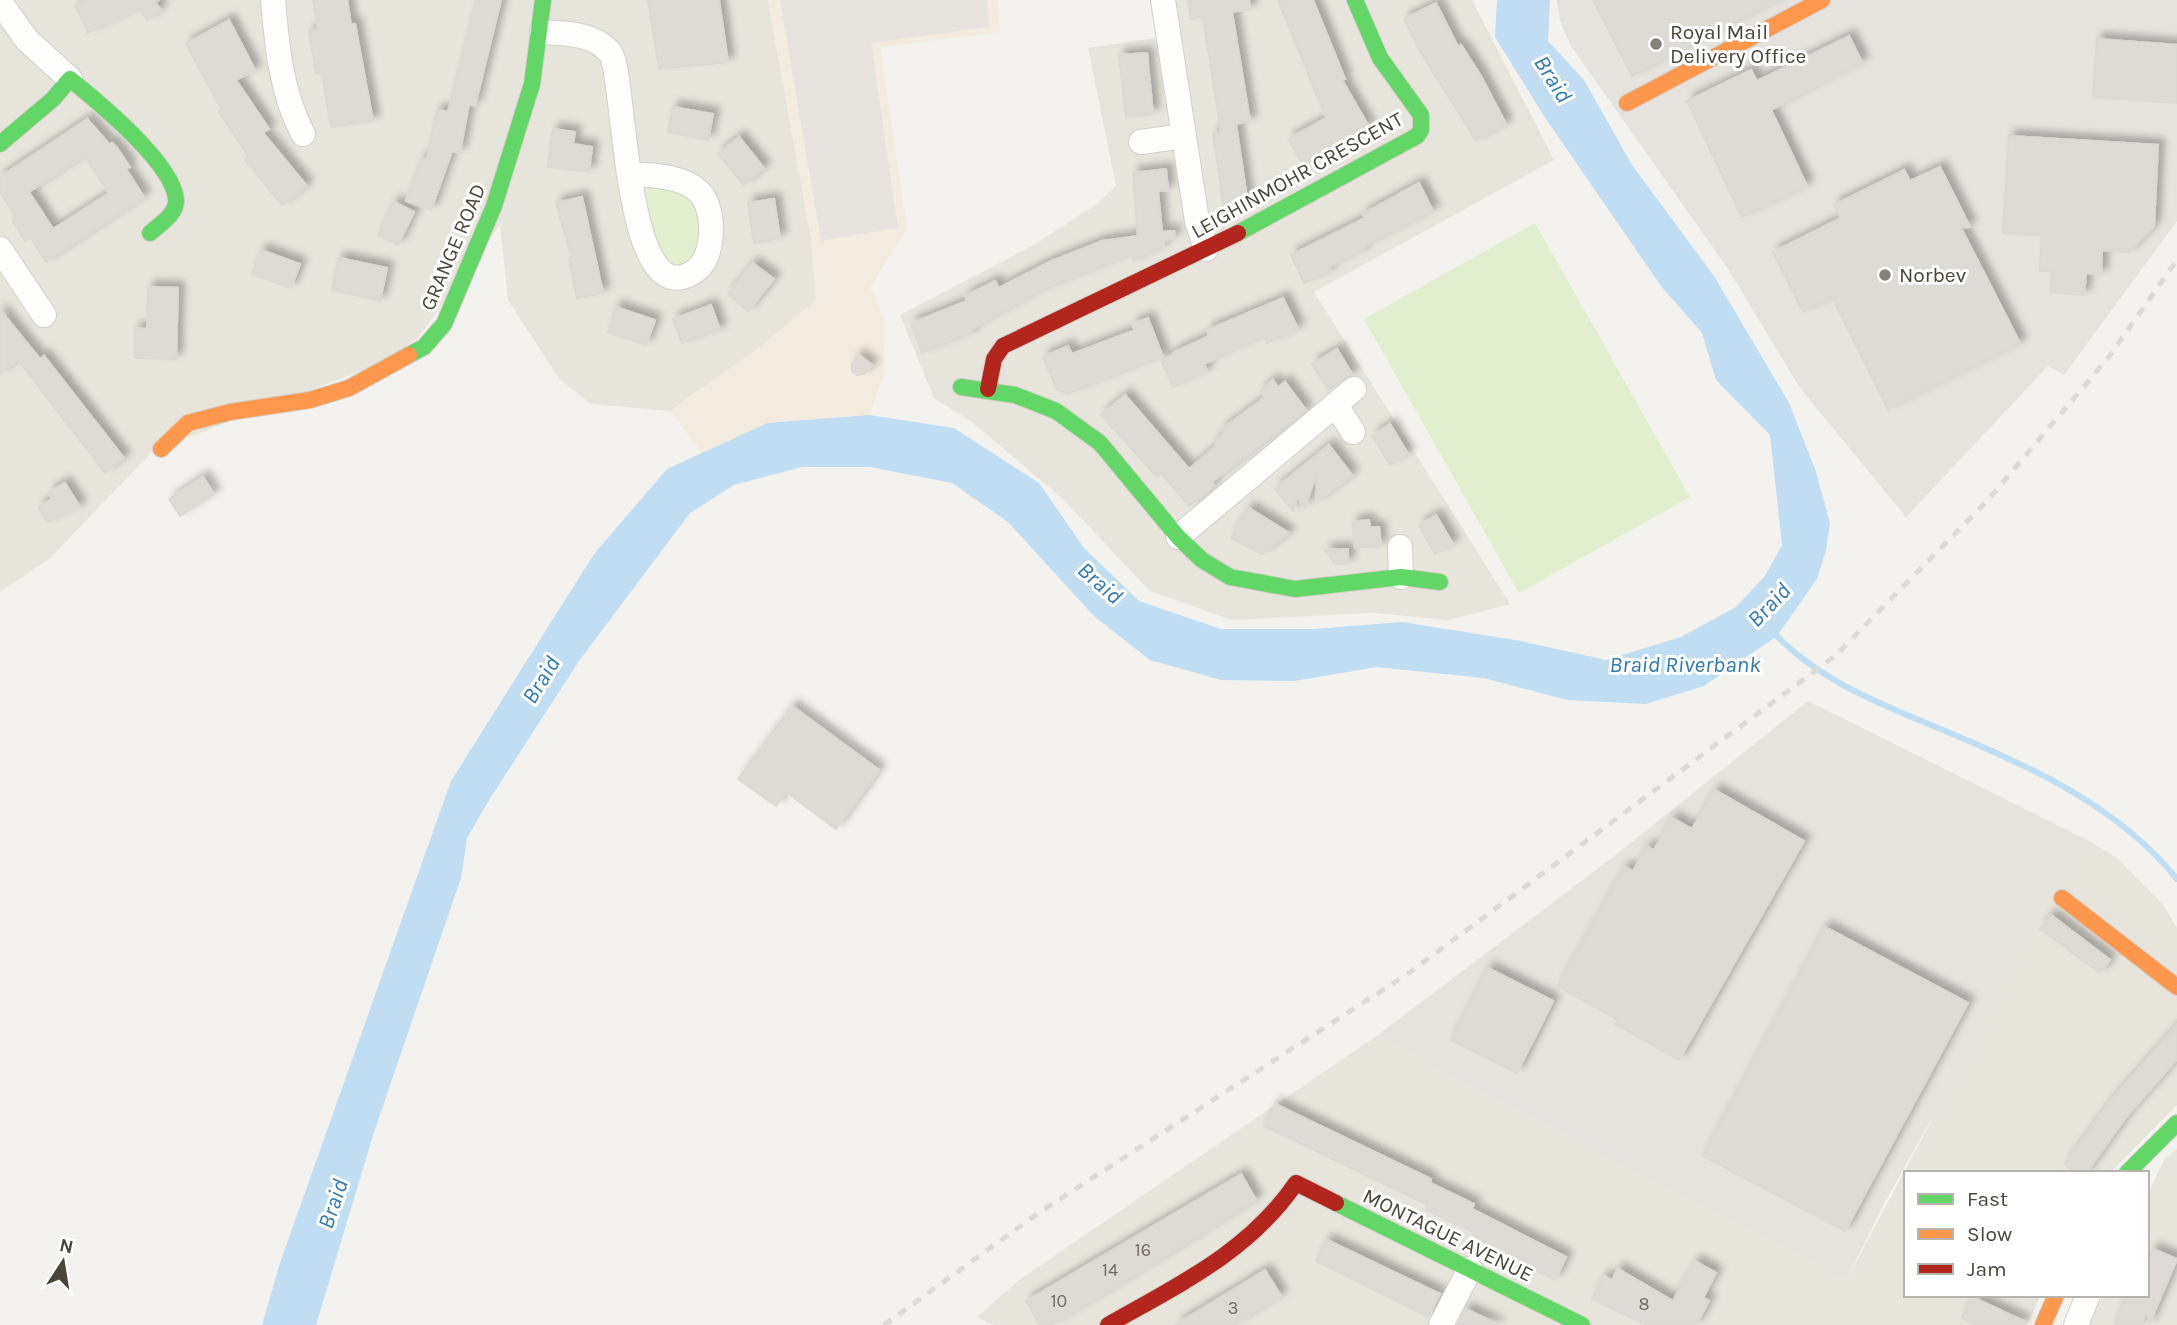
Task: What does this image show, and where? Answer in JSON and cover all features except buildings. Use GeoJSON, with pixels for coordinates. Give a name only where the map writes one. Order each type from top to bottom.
{"type":"FeatureCollection","features":[{"type":"Feature","properties":{"kind":"street"},"geometry":{"type":"LineString","coordinates":[[273,0],[284,88],[289,106],[303,134]]}},
{"type":"Feature","properties":{"kind":"street","name":"GRANGE ROAD"},"geometry":{"type":"LineString","coordinates":[[160,449],[188,423],[230,412],[310,400],[349,388],[424,347],[444,324],[493,214],[531,92],[542,32],[543,0]]}},
{"type":"Feature","properties":{"kind":"street"},"geometry":{"type":"LineString","coordinates":[[1163,0],[1197,221],[1206,248]]}},
{"type":"Feature","properties":{"kind":"street","name":"LEIGHINMOHR CRESCENT"},"geometry":{"type":"LineString","coordinates":[[988,389],[994,359],[1003,346],[1206,248],[1403,145],[1421,130],[1421,115],[1380,58],[1355,0]]}},
{"type":"Feature","properties":{"kind":"street"},"geometry":{"type":"LineString","coordinates":[[1627,103],[1822,0]]}},
{"type":"Feature","properties":{"kind":"street"},"geometry":{"type":"LineString","coordinates":[[4,3],[27,40],[69,79],[99,101],[150,154],[175,192],[176,204],[170,214],[150,233]]}},
{"type":"Feature","properties":{"kind":"street"},"geometry":{"type":"LineString","coordinates":[[542,32],[585,37],[611,54],[617,72],[629,176]]}},
{"type":"Feature","properties":{"kind":"street"},"geometry":{"type":"LineString","coordinates":[[0,144],[52,99],[69,79]]}},
{"type":"Feature","properties":{"kind":"street"},"geometry":{"type":"LineString","coordinates":[[1141,142],[1184,136]]}},
{"type":"Feature","properties":{"kind":"street"},"geometry":{"type":"LineString","coordinates":[[0,249],[44,315]]}},
{"type":"Feature","properties":{"kind":"street"},"geometry":{"type":"LineString","coordinates":[[961,387],[988,389],[1056,411],[1100,443],[1178,537],[1202,560],[1230,577],[1295,589],[1401,577],[1440,582]]}},
{"type":"Feature","properties":{"kind":"street"},"geometry":{"type":"LineString","coordinates":[[1178,537],[1345,397],[1353,432]]}},
{"type":"Feature","properties":{"kind":"street"},"geometry":{"type":"LineString","coordinates":[[1400,547],[1401,577]]}},
{"type":"Feature","properties":{"kind":"street"},"geometry":{"type":"LineString","coordinates":[[2062,898],[2177,987]]}},
{"type":"Feature","properties":{"kind":"street"},"geometry":{"type":"LineString","coordinates":[[2129,1171],[2177,1123]]}},
{"type":"Feature","properties":{"kind":"street","name":"MONTAGUE AVENUE"},"geometry":{"type":"LineString","coordinates":[[1108,1325],[1255,1236],[1280,1209],[1296,1183],[1582,1325]]}},
{"type":"Feature","properties":{"kind":"street"},"geometry":{"type":"LineString","coordinates":[[1441,1325],[1470,1269]]}},
{"type":"Feature","properties":{"kind":"street"},"geometry":{"type":"LineString","coordinates":[[2043,1325],[2055,1297]]}},
{"type":"Feature","properties":{"kind":"street"},"geometry":{"type":"LineString","coordinates":[[2076,1325],[2087,1297]]}},
{"type":"Feature","properties":{"kind":"shaded area"},"geometry":{"type":"Polygon","coordinates":[[[0,0],[768,0],[812,244],[816,301],[759,348],[670,411],[591,404],[560,380],[508,300],[500,225],[418,338],[379,364],[153,451],[49,559],[0,592],[0,0]]]}},
{"type":"Feature","properties":{"kind":"shaded area"},"geometry":{"type":"Polygon","coordinates":[[[768,0],[998,0],[1000,32],[880,47],[907,229],[870,287],[884,318],[884,374],[869,415],[767,423],[702,453],[670,411],[759,348],[816,300],[812,244],[768,0]]]}},
{"type":"Feature","properties":{"kind":"shaded area"},"geometry":{"type":"Polygon","coordinates":[[[780,0],[987,0],[989,27],[871,43],[898,228],[821,241],[780,0]]]}},
{"type":"Feature","properties":{"kind":"shaded area"},"geometry":{"type":"Polygon","coordinates":[[[1169,0],[1472,0],[1554,160],[1314,292],[1510,604],[1449,620],[1373,613],[1232,620],[1150,591],[1062,498],[973,423],[934,398],[900,315],[1034,245],[1095,205],[1116,186],[1088,48],[1175,35],[1169,0]]]}},
{"type":"Feature","properties":{"kind":"shaded area"},"geometry":{"type":"Polygon","coordinates":[[[1557,0],[2177,0],[2177,221],[2064,375],[2048,366],[1906,517],[1800,388],[1728,269],[1571,46],[1560,21],[1557,0]]]}},
{"type":"Feature","properties":{"kind":"shaded area"},"geometry":{"type":"Polygon","coordinates":[[[1808,701],[2089,841],[2012,948],[2020,954],[1984,1026],[1885,1202],[1846,1281],[1438,1070],[1378,1035],[1617,854],[1808,701]]]}},
{"type":"Feature","properties":{"kind":"shaded area"},"geometry":{"type":"Polygon","coordinates":[[[2089,841],[2117,858],[2163,904],[2177,928],[2177,1105],[2112,1171],[1905,1171],[2020,954],[2011,948],[2089,841]]]}},
{"type":"Feature","properties":{"kind":"shaded area"},"geometry":{"type":"Polygon","coordinates":[[[1378,1035],[1438,1070],[1846,1281],[1904,1172],[1904,1297],[2040,1297],[2027,1325],[993,1325],[977,1317],[1019,1280],[1378,1035]]]}},
{"type":"Feature","properties":{"kind":"shaded area"},"geometry":{"type":"Polygon","coordinates":[[[2177,1149],[2177,1325],[2089,1325],[2102,1297],[2149,1297],[2149,1192],[2164,1160],[2177,1149]]]}},
{"type":"Feature","properties":{"kind":"green space"},"geometry":{"type":"Polygon","coordinates":[[[651,184],[691,197],[701,215],[697,255],[678,267],[657,251],[643,192],[651,184]]]}},
{"type":"Feature","properties":{"kind":"green space"},"geometry":{"type":"Polygon","coordinates":[[[1535,223],[1690,497],[1519,593],[1364,319],[1535,223]]]}},
{"type":"Feature","properties":{"kind":"water","name":"Braid Riverbank"},"geometry":{"type":"Polygon","coordinates":[[[1497,0],[1550,0],[1548,41],[1584,80],[1632,165],[1714,276],[1789,403],[1815,469],[1830,523],[1826,550],[1817,579],[1777,636],[1704,686],[1646,704],[1567,700],[1484,678],[1376,667],[1295,681],[1221,680],[1150,660],[1094,616],[1008,522],[952,483],[870,467],[802,467],[734,485],[690,513],[579,661],[467,838],[461,878],[374,1132],[316,1325],[262,1325],[280,1263],[451,781],[594,554],[667,469],[767,423],[869,415],[954,428],[1039,483],[1084,548],[1139,601],[1221,629],[1314,629],[1402,622],[1521,641],[1606,660],[1681,637],[1736,607],[1765,576],[1782,545],[1770,435],[1716,380],[1702,333],[1661,286],[1546,119],[1495,37],[1497,0]]]}},
{"type":"Feature","properties":{"kind":"waterway","name":"Braid"},"geometry":{"type":"LineString","coordinates":[[1771,630],[1809,664],[1852,690],[1977,744],[2071,791],[2128,830],[2154,853],[2177,879]]}},
{"type":"Feature","properties":{"kind":"railway"},"geometry":{"type":"LineString","coordinates":[[884,1325],[1040,1212],[1409,973],[1835,656],[1987,501],[2108,358],[2177,260]]}},
{"type":"Feature","properties":{"kind":"traffic: fast"},"geometry":{"type":"LineString","coordinates":[[409,355],[424,347],[444,324],[494,206],[532,84],[543,0]]}},
{"type":"Feature","properties":{"kind":"traffic: fast"},"geometry":{"type":"LineString","coordinates":[[1238,233],[1417,136],[1421,130],[1421,115],[1380,58],[1355,0]]}},
{"type":"Feature","properties":{"kind":"traffic: fast"},"geometry":{"type":"LineString","coordinates":[[0,144],[53,99],[70,79],[132,134],[149,152],[172,185],[176,200],[174,210],[150,233]]}},
{"type":"Feature","properties":{"kind":"traffic: fast"},"geometry":{"type":"LineString","coordinates":[[961,387],[1015,395],[1056,411],[1100,443],[1178,537],[1202,560],[1230,577],[1295,589],[1401,577],[1440,582]]}},
{"type":"Feature","properties":{"kind":"traffic: fast"},"geometry":{"type":"LineString","coordinates":[[2129,1171],[2177,1123]]}},
{"type":"Feature","properties":{"kind":"traffic: fast"},"geometry":{"type":"LineString","coordinates":[[1336,1203],[1582,1325]]}},
{"type":"Feature","properties":{"kind":"traffic: slow"},"geometry":{"type":"LineString","coordinates":[[1627,103],[1822,0]]}},
{"type":"Feature","properties":{"kind":"traffic: slow"},"geometry":{"type":"LineString","coordinates":[[161,449],[188,423],[230,412],[310,400],[349,388],[409,355]]}},
{"type":"Feature","properties":{"kind":"traffic: slow"},"geometry":{"type":"LineString","coordinates":[[2062,898],[2177,987]]}},
{"type":"Feature","properties":{"kind":"traffic: slow"},"geometry":{"type":"LineString","coordinates":[[2043,1325],[2055,1297]]}},
{"type":"Feature","properties":{"kind":"traffic: jam"},"geometry":{"type":"LineString","coordinates":[[988,389],[994,359],[1003,346],[1238,233]]}},
{"type":"Feature","properties":{"kind":"traffic: jam"},"geometry":{"type":"LineString","coordinates":[[1108,1325],[1186,1281],[1234,1248],[1257,1229],[1296,1183],[1336,1203]]}},
{"type":"Feature","properties":{"kind":"place","name":"Royal Mail Delivery Office"},"geometry":{"type":"Point","coordinates":[1656,44]}},
{"type":"Feature","properties":{"kind":"place","name":"Norbev"},"geometry":{"type":"Point","coordinates":[1885,275]}}]}
